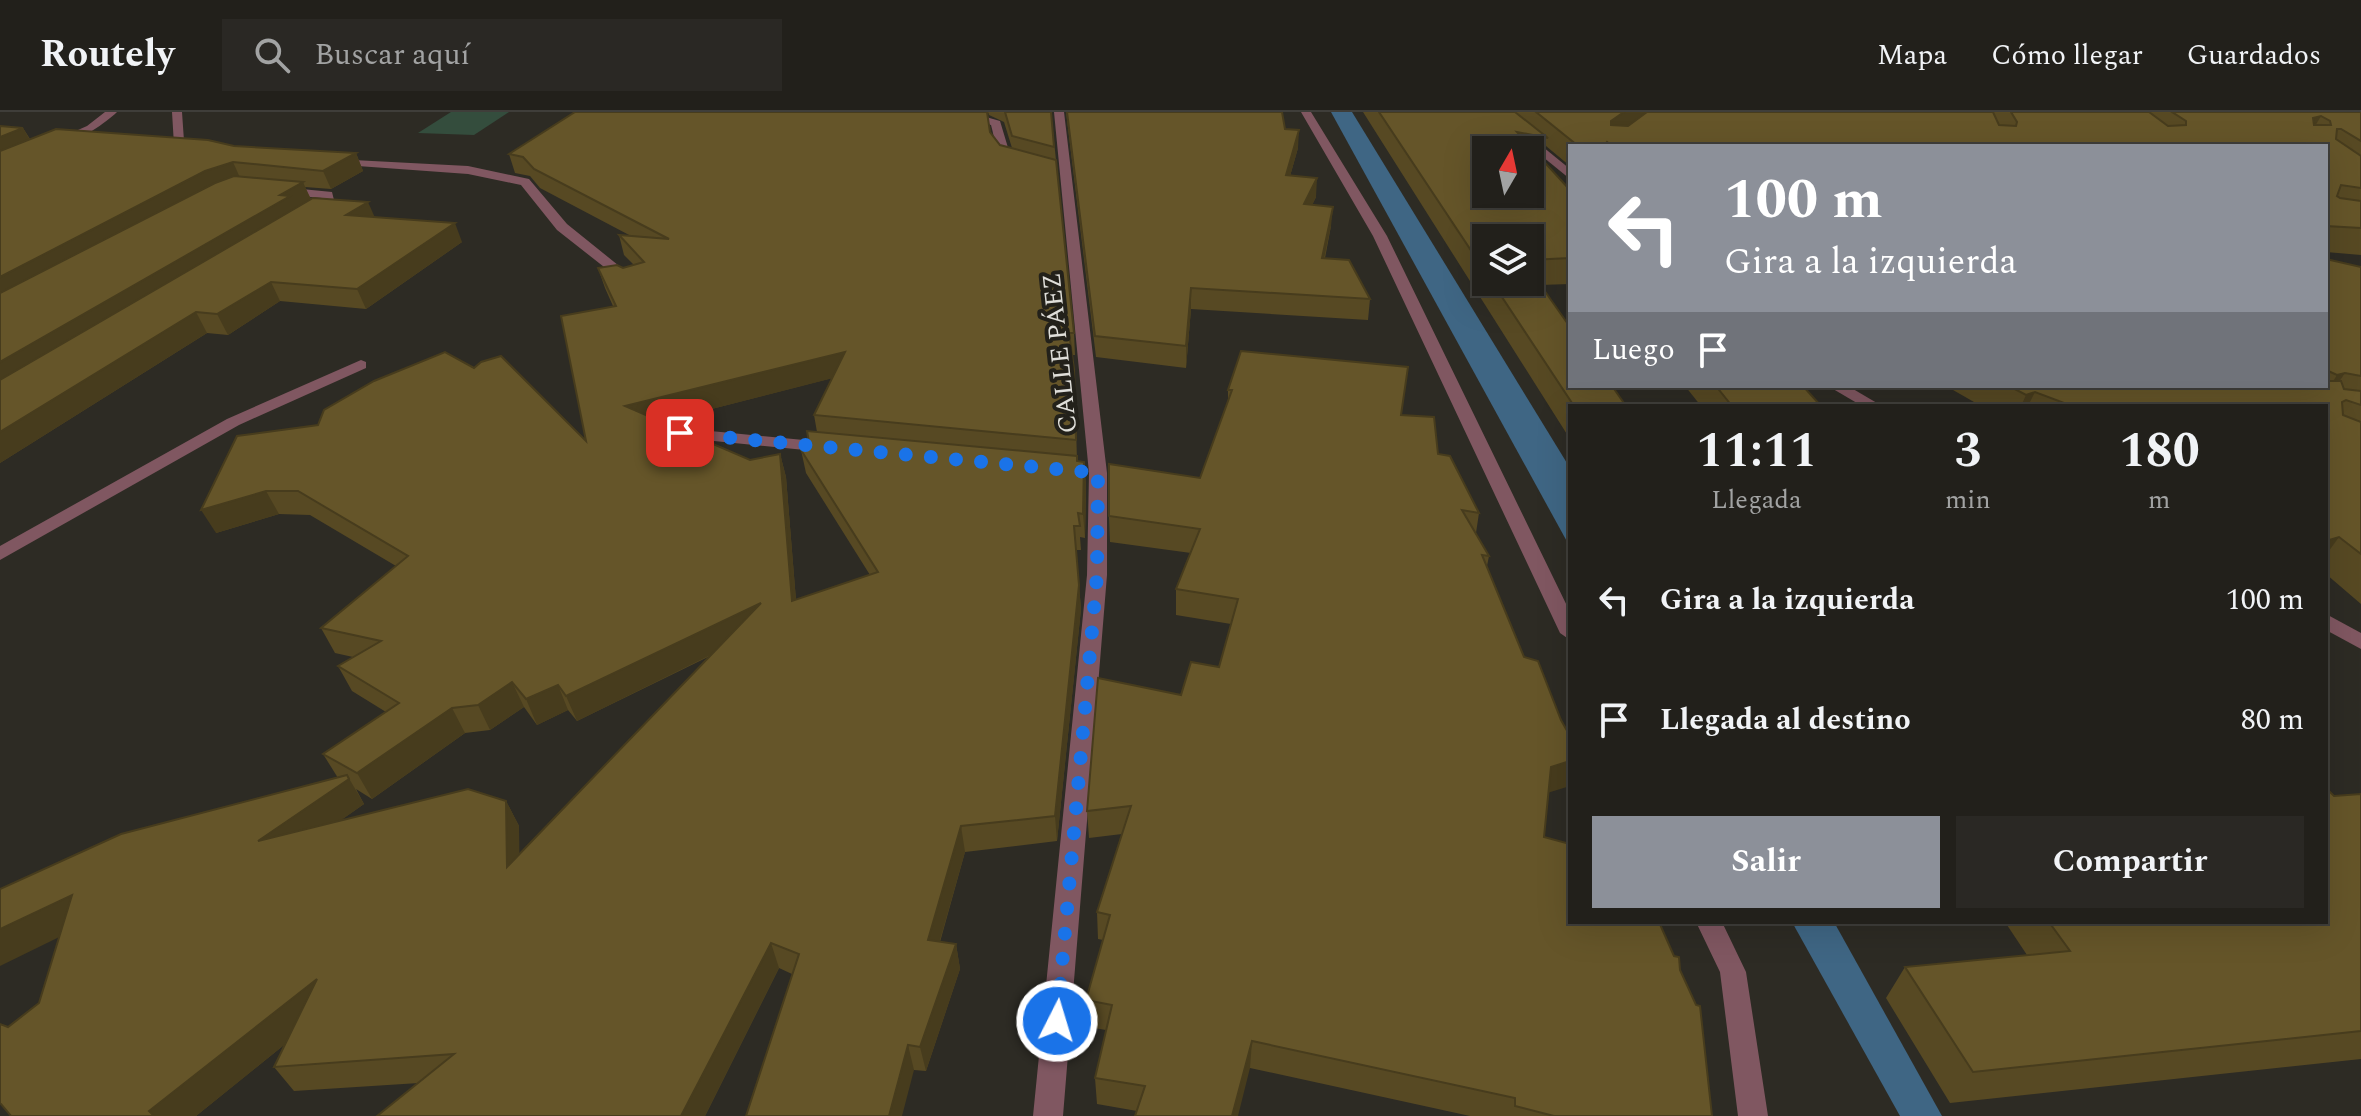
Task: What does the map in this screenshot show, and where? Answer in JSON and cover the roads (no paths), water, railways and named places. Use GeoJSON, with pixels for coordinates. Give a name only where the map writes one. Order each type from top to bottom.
{"type":"FeatureCollection","features":[{"type":"Feature","properties":{"kind":"street"},"geometry":{"type":"LineString","coordinates":[[52,144],[91,128],[112,112]]}},
{"type":"Feature","properties":{"kind":"street"},"geometry":{"type":"LineString","coordinates":[[177,112],[178,143],[217,151]]}},
{"type":"Feature","properties":{"kind":"street","name":"CALLE PÁEZ"},"geometry":{"type":"LineString","coordinates":[[1048,1116],[1097,575],[1090,472],[1058,173],[1059,112]]}},
{"type":"Feature","properties":{"kind":"street"},"geometry":{"type":"LineString","coordinates":[[1306,112],[1380,236],[1568,629]]}},
{"type":"Feature","properties":{"kind":"street"},"geometry":{"type":"LineString","coordinates":[[1493,112],[1568,173]]}},
{"type":"Feature","properties":{"kind":"street"},"geometry":{"type":"LineString","coordinates":[[965,121],[981,116],[996,123],[1001,150],[1008,160],[1030,167]]}},
{"type":"Feature","properties":{"kind":"street"},"geometry":{"type":"LineString","coordinates":[[322,161],[468,170],[525,182],[562,227],[633,283]]}},
{"type":"Feature","properties":{"kind":"street"},"geometry":{"type":"LineString","coordinates":[[270,190],[328,195],[329,204],[303,220]]}},
{"type":"Feature","properties":{"kind":"street"},"geometry":{"type":"LineString","coordinates":[[0,554],[233,422],[361,365]]}},
{"type":"Feature","properties":{"kind":"street"},"geometry":{"type":"LineString","coordinates":[[1840,388],[1870,404]]}},
{"type":"Feature","properties":{"kind":"street"},"geometry":{"type":"LineString","coordinates":[[680,433],[848,450]]}},
{"type":"Feature","properties":{"kind":"street"},"geometry":{"type":"LineString","coordinates":[[2328,622],[2361,642]]}},
{"type":"Feature","properties":{"kind":"street"},"geometry":{"type":"LineString","coordinates":[[1710,924],[1733,972],[1753,1116]]}},
{"type":"Feature","properties":{"kind":"water"},"geometry":{"type":"Polygon","coordinates":[[[1331,112],[1352,112],[1568,465],[1568,543],[1331,112]]]}},
{"type":"Feature","properties":{"kind":"water"},"geometry":{"type":"Polygon","coordinates":[[[1793,924],[1835,924],[1942,1116],[1900,1116],[1793,924]]]}}]}
